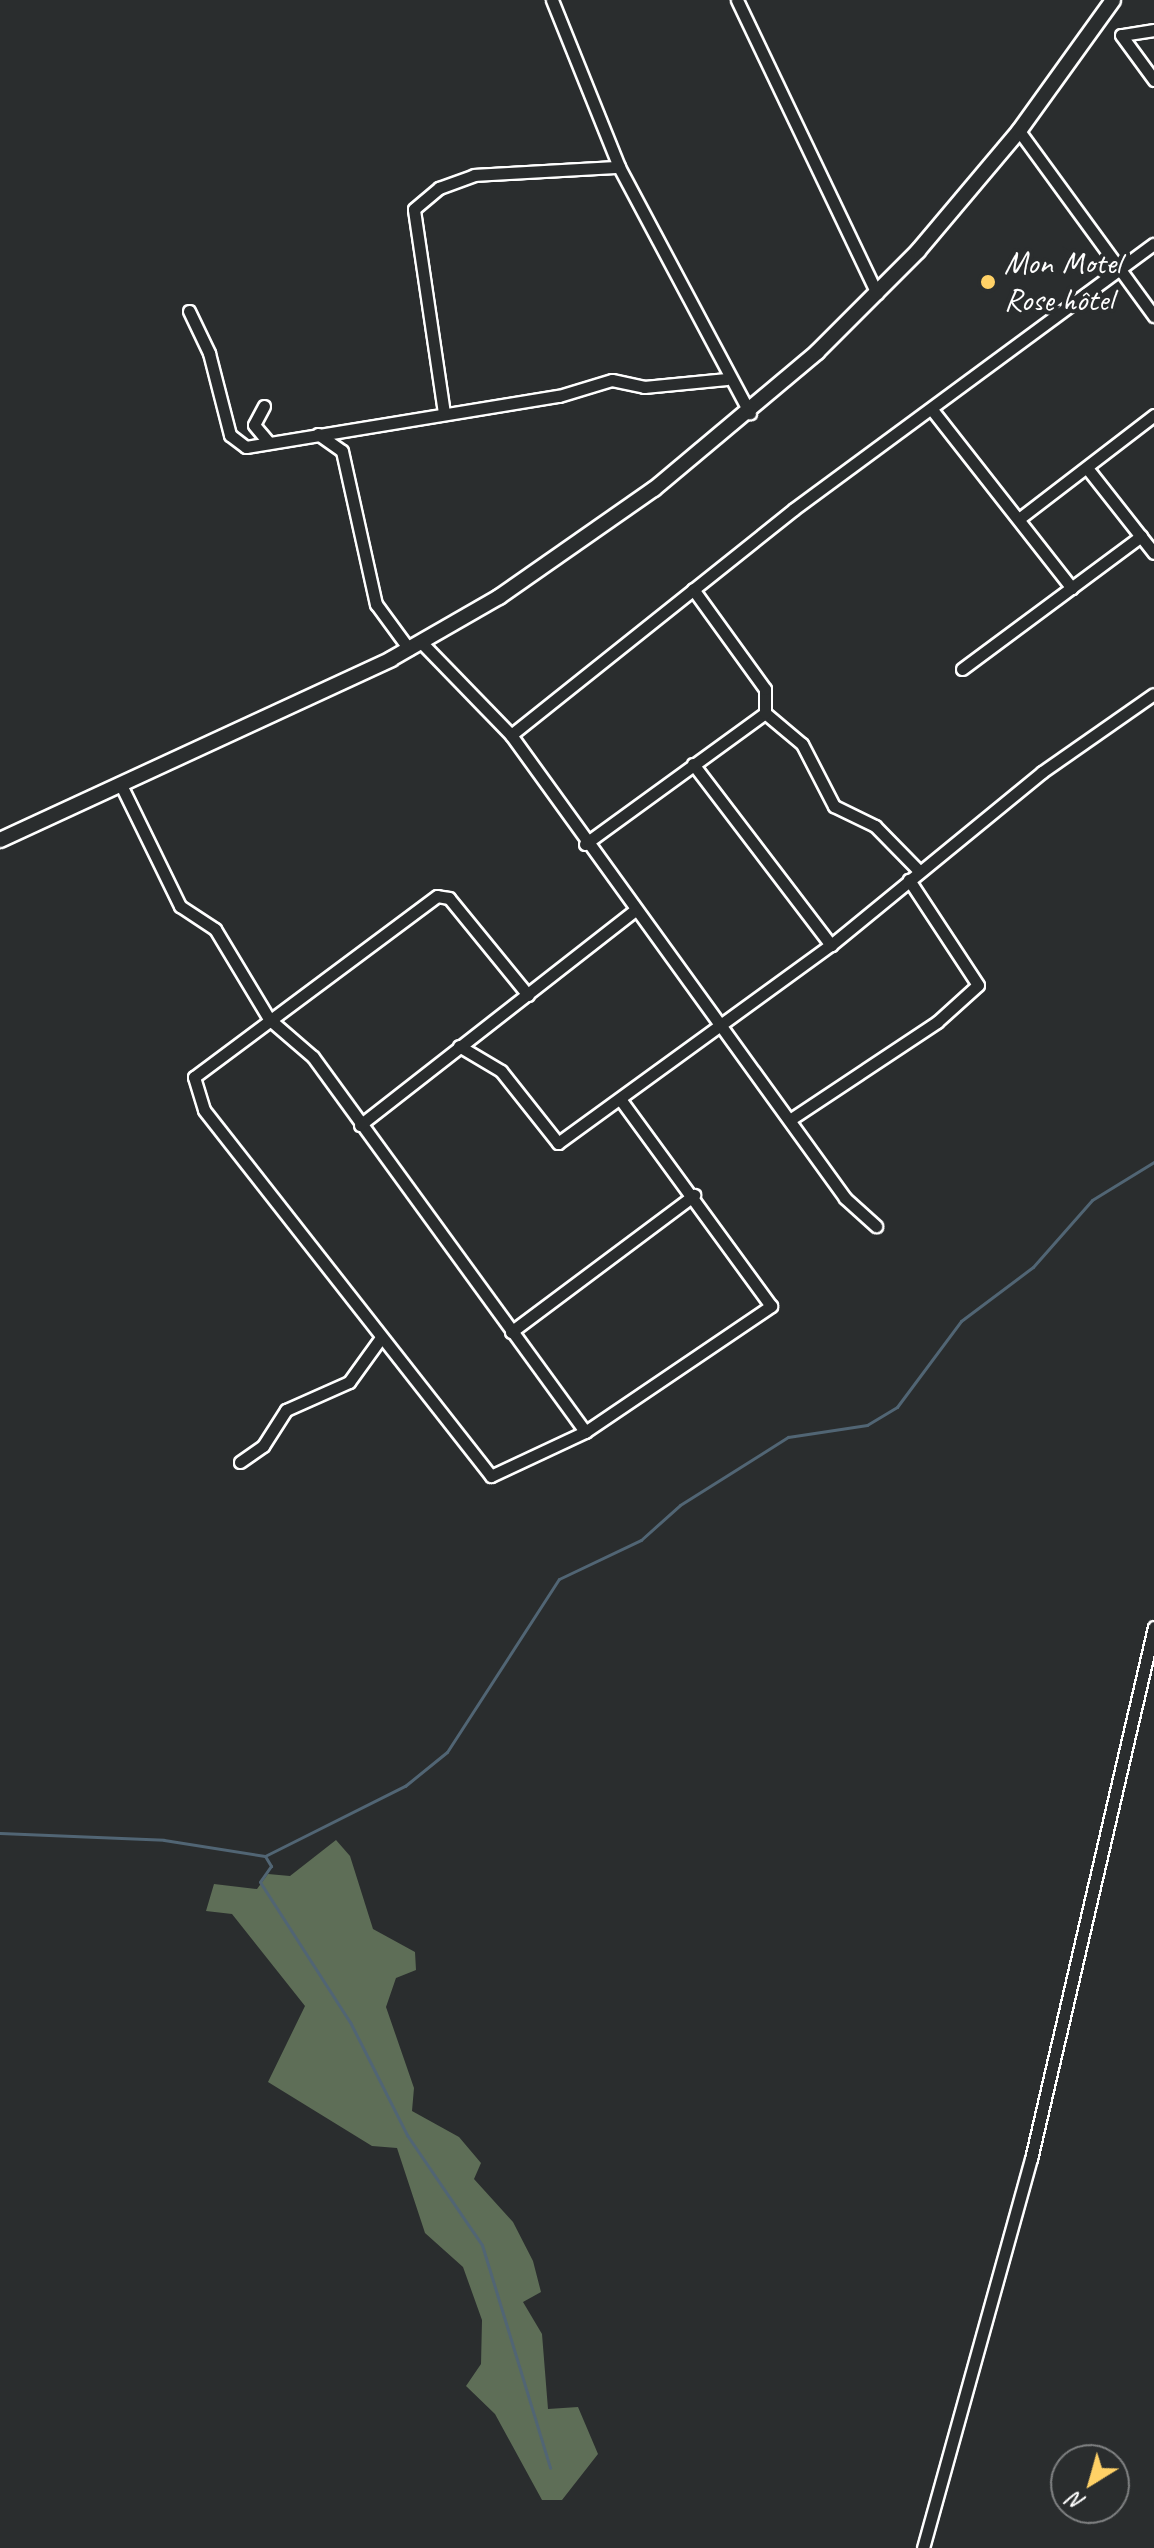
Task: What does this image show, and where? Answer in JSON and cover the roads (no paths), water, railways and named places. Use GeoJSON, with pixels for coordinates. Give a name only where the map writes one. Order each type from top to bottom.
{"type":"FeatureCollection","features":[{"type":"Feature","properties":{"kind":"main road"},"geometry":{"type":"LineString","coordinates":[[0,840],[415,645],[606,525],[750,413],[877,293],[1019,131],[1113,0]]}},
{"type":"Feature","properties":{"kind":"street"},"geometry":{"type":"LineString","coordinates":[[552,0],[619,167],[727,379],[750,413]]}},
{"type":"Feature","properties":{"kind":"street"},"geometry":{"type":"LineString","coordinates":[[737,0],[877,293]]}},
{"type":"Feature","properties":{"kind":"street"},"geometry":{"type":"LineString","coordinates":[[1154,30],[1121,35],[1154,80]]}},
{"type":"Feature","properties":{"kind":"street"},"geometry":{"type":"LineString","coordinates":[[1019,131],[1154,316]]}},
{"type":"Feature","properties":{"kind":"street"},"geometry":{"type":"LineString","coordinates":[[444,413],[414,209],[439,188],[474,175],[619,167]]}},
{"type":"Feature","properties":{"kind":"street"},"geometry":{"type":"LineString","coordinates":[[511,735],[693,589],[933,411],[1031,329],[1121,271],[1154,244]]}},
{"type":"Feature","properties":{"kind":"street"},"geometry":{"type":"LineString","coordinates":[[189,311],[209,353],[230,435],[246,447],[612,380],[644,387],[727,379]]}},
{"type":"Feature","properties":{"kind":"street"},"geometry":{"type":"LineString","coordinates":[[264,406],[254,425],[269,443]]}},
{"type":"Feature","properties":{"kind":"street"},"geometry":{"type":"LineString","coordinates":[[933,411],[1072,588]]}},
{"type":"Feature","properties":{"kind":"street"},"geometry":{"type":"LineString","coordinates":[[1020,518],[1154,415]]}},
{"type":"Feature","properties":{"kind":"street"},"geometry":{"type":"LineString","coordinates":[[342,451],[363,426]]}},
{"type":"Feature","properties":{"kind":"street"},"geometry":{"type":"LineString","coordinates":[[316,433],[342,451],[376,604],[511,735],[585,844],[718,1022],[794,1117],[845,1198],[876,1226]]}},
{"type":"Feature","properties":{"kind":"street"},"geometry":{"type":"LineString","coordinates":[[1087,468],[1154,553]]}},
{"type":"Feature","properties":{"kind":"street"},"geometry":{"type":"LineString","coordinates":[[962,669],[1141,536]]}},
{"type":"Feature","properties":{"kind":"street"},"geometry":{"type":"LineString","coordinates":[[693,589],[765,689],[765,713]]}},
{"type":"Feature","properties":{"kind":"street"},"geometry":{"type":"LineString","coordinates":[[459,1046],[501,1071],[558,1143],[621,1100],[718,1022],[831,945],[919,871],[1154,694]]}},
{"type":"Feature","properties":{"kind":"street"},"geometry":{"type":"LineString","coordinates":[[585,844],[765,713]]}},
{"type":"Feature","properties":{"kind":"street"},"geometry":{"type":"LineString","coordinates":[[765,713],[802,744],[834,806],[875,826],[919,871]]}},
{"type":"Feature","properties":{"kind":"street"},"geometry":{"type":"LineString","coordinates":[[693,764],[831,945]]}},
{"type":"Feature","properties":{"kind":"street"},"geometry":{"type":"LineString","coordinates":[[121,785],[164,880],[180,906],[215,929],[269,1019],[313,1057],[585,1432]]}},
{"type":"Feature","properties":{"kind":"street"},"geometry":{"type":"LineString","coordinates":[[794,1117],[937,1022],[978,985],[909,880]]}},
{"type":"Feature","properties":{"kind":"street"},"geometry":{"type":"LineString","coordinates":[[528,995],[449,898],[437,896],[194,1077],[193,1092],[380,1339],[491,1476],[585,1432],[771,1306],[694,1195],[621,1100]]}},
{"type":"Feature","properties":{"kind":"street"},"geometry":{"type":"LineString","coordinates":[[360,1125],[635,910]]}},
{"type":"Feature","properties":{"kind":"street"},"geometry":{"type":"LineString","coordinates":[[511,1332],[694,1195]]}},
{"type":"Feature","properties":{"kind":"street"},"geometry":{"type":"LineString","coordinates":[[240,1462],[263,1446],[286,1410],[349,1382],[380,1339]]}},
{"type":"Feature","properties":{"kind":"street"},"geometry":{"type":"LineString","coordinates":[[923,2548],[1031,2159],[1154,1627]]}},
{"type":"Feature","properties":{"kind":"waterway"},"geometry":{"type":"LineString","coordinates":[[265,1856],[405,1786],[447,1752],[559,1579],[641,1540],[680,1505],[788,1437],[867,1425],[897,1407],[961,1321],[1033,1267],[1092,1200],[1154,1162]]}},
{"type":"Feature","properties":{"kind":"waterway"},"geometry":{"type":"LineString","coordinates":[[0,1833],[164,1840],[265,1856],[271,1866],[260,1882],[350,2022],[407,2135],[482,2245],[550,2468]]}},
{"type":"Feature","properties":{"kind":"place","name":"Mon Motel Rose hôtel"},"geometry":{"type":"Point","coordinates":[988,282]}}]}
